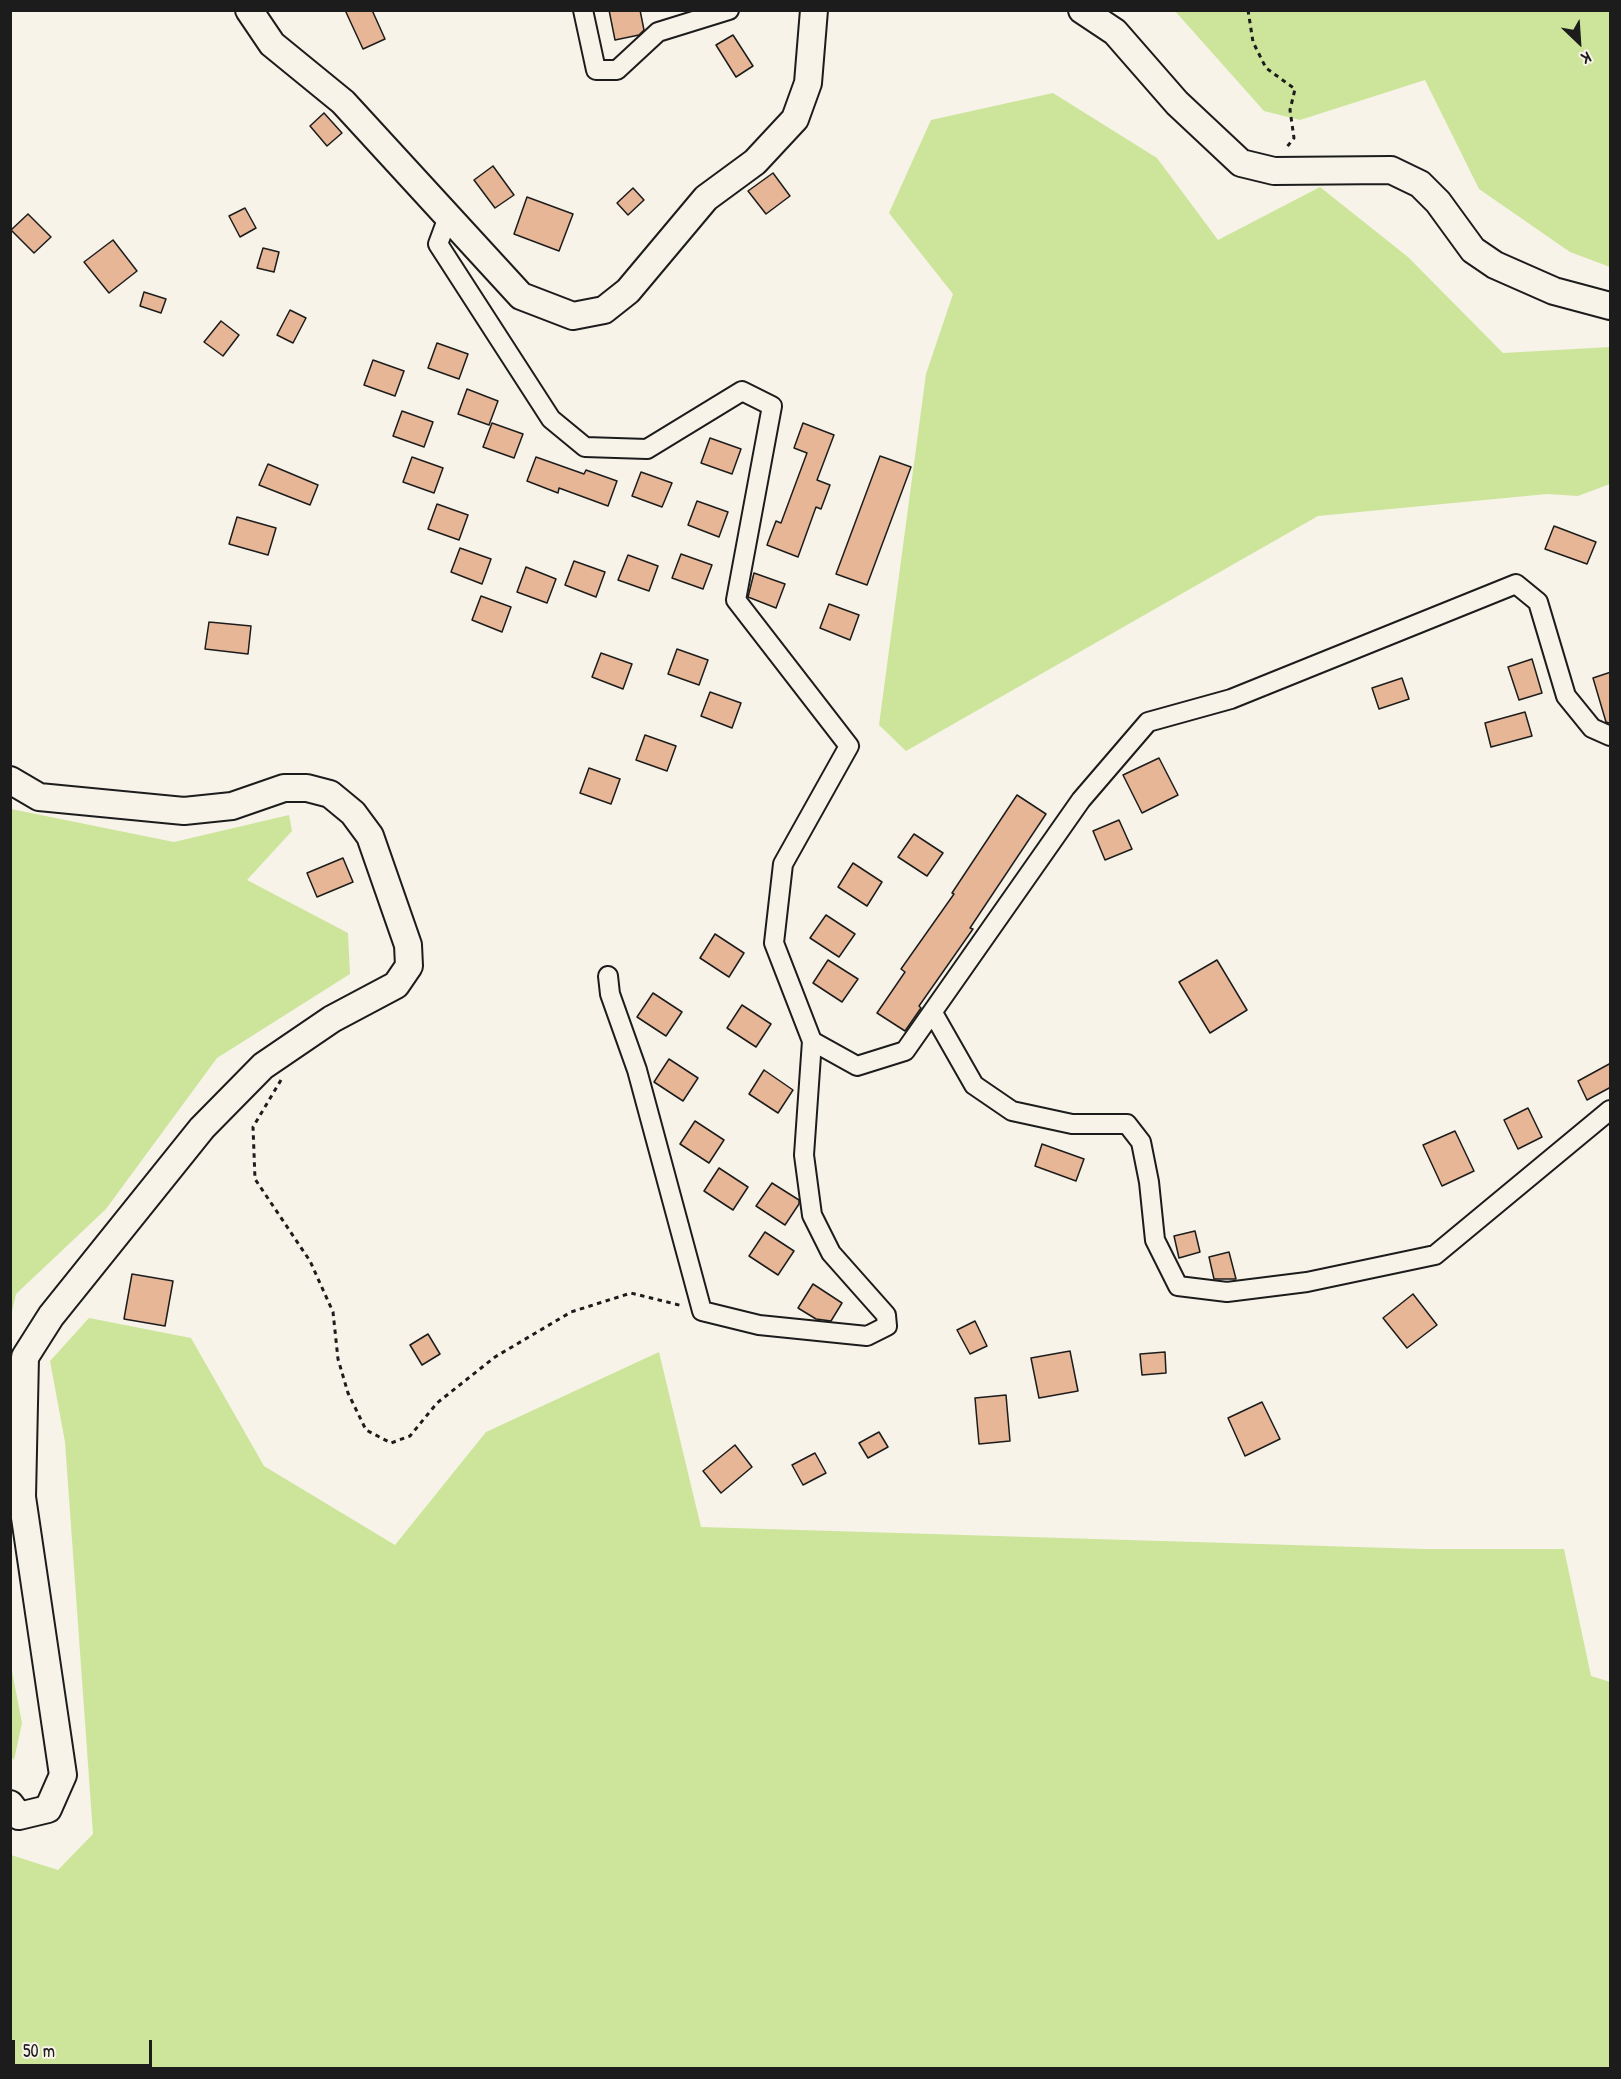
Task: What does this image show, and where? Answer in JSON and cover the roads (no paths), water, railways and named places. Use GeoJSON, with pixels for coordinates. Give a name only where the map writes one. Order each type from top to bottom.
{"type":"FeatureCollection","features":[{"type":"Feature","properties":{"kind":"street"},"geometry":{"type":"LineString","coordinates":[[249,10],[272,44],[343,102],[521,296],[573,316],[604,310],[628,291],[706,198],[755,162],[795,119],[808,83],[814,10]]}},
{"type":"Feature","properties":{"kind":"street"},"geometry":{"type":"LineString","coordinates":[[584,10],[596,70],[617,70],[658,32],[729,10]]}},
{"type":"Feature","properties":{"kind":"street"},"geometry":{"type":"LineString","coordinates":[[1082,10],[1115,33],[1177,103],[1241,163],[1268,169],[1391,170],[1420,184],[1438,202],[1473,250],[1495,266],[1554,291],[1611,306]]}},
{"type":"Feature","properties":{"kind":"street"},"geometry":{"type":"LineString","coordinates":[[448,217],[438,244],[551,419],[585,447],[646,448],[742,391],[772,406],[736,600],[849,746],[783,864],[774,943],[812,1041],[804,1155],[812,1215],[831,1253],[886,1315],[887,1326],[867,1336],[834,1334],[759,1325],[702,1311],[637,1070],[610,994],[608,976]]}},
{"type":"Feature","properties":{"kind":"street"},"geometry":{"type":"LineString","coordinates":[[812,1041],[857,1066],[905,1051],[1081,800],[1148,722],[1231,699],[1516,584],[1538,602],[1566,696],[1592,728],[1611,736]]}},
{"type":"Feature","properties":{"kind":"street"},"geometry":{"type":"LineString","coordinates":[[10,780],[39,797],[184,811],[232,806],[284,788],[307,788],[330,794],[353,813],[370,836],[408,945],[409,966],[396,985],[332,1019],[263,1065],[202,1128],[51,1316],[25,1357],[22,1497],[63,1775],[48,1809],[19,1816],[10,1804]]}},
{"type":"Feature","properties":{"kind":"street"},"geometry":{"type":"LineString","coordinates":[[933,1013],[974,1085],[1012,1110],[1072,1124],[1127,1124],[1140,1142],[1149,1182],[1155,1240],[1178,1286],[1227,1292],[1306,1282],[1436,1255],[1611,1110]]}}]}
